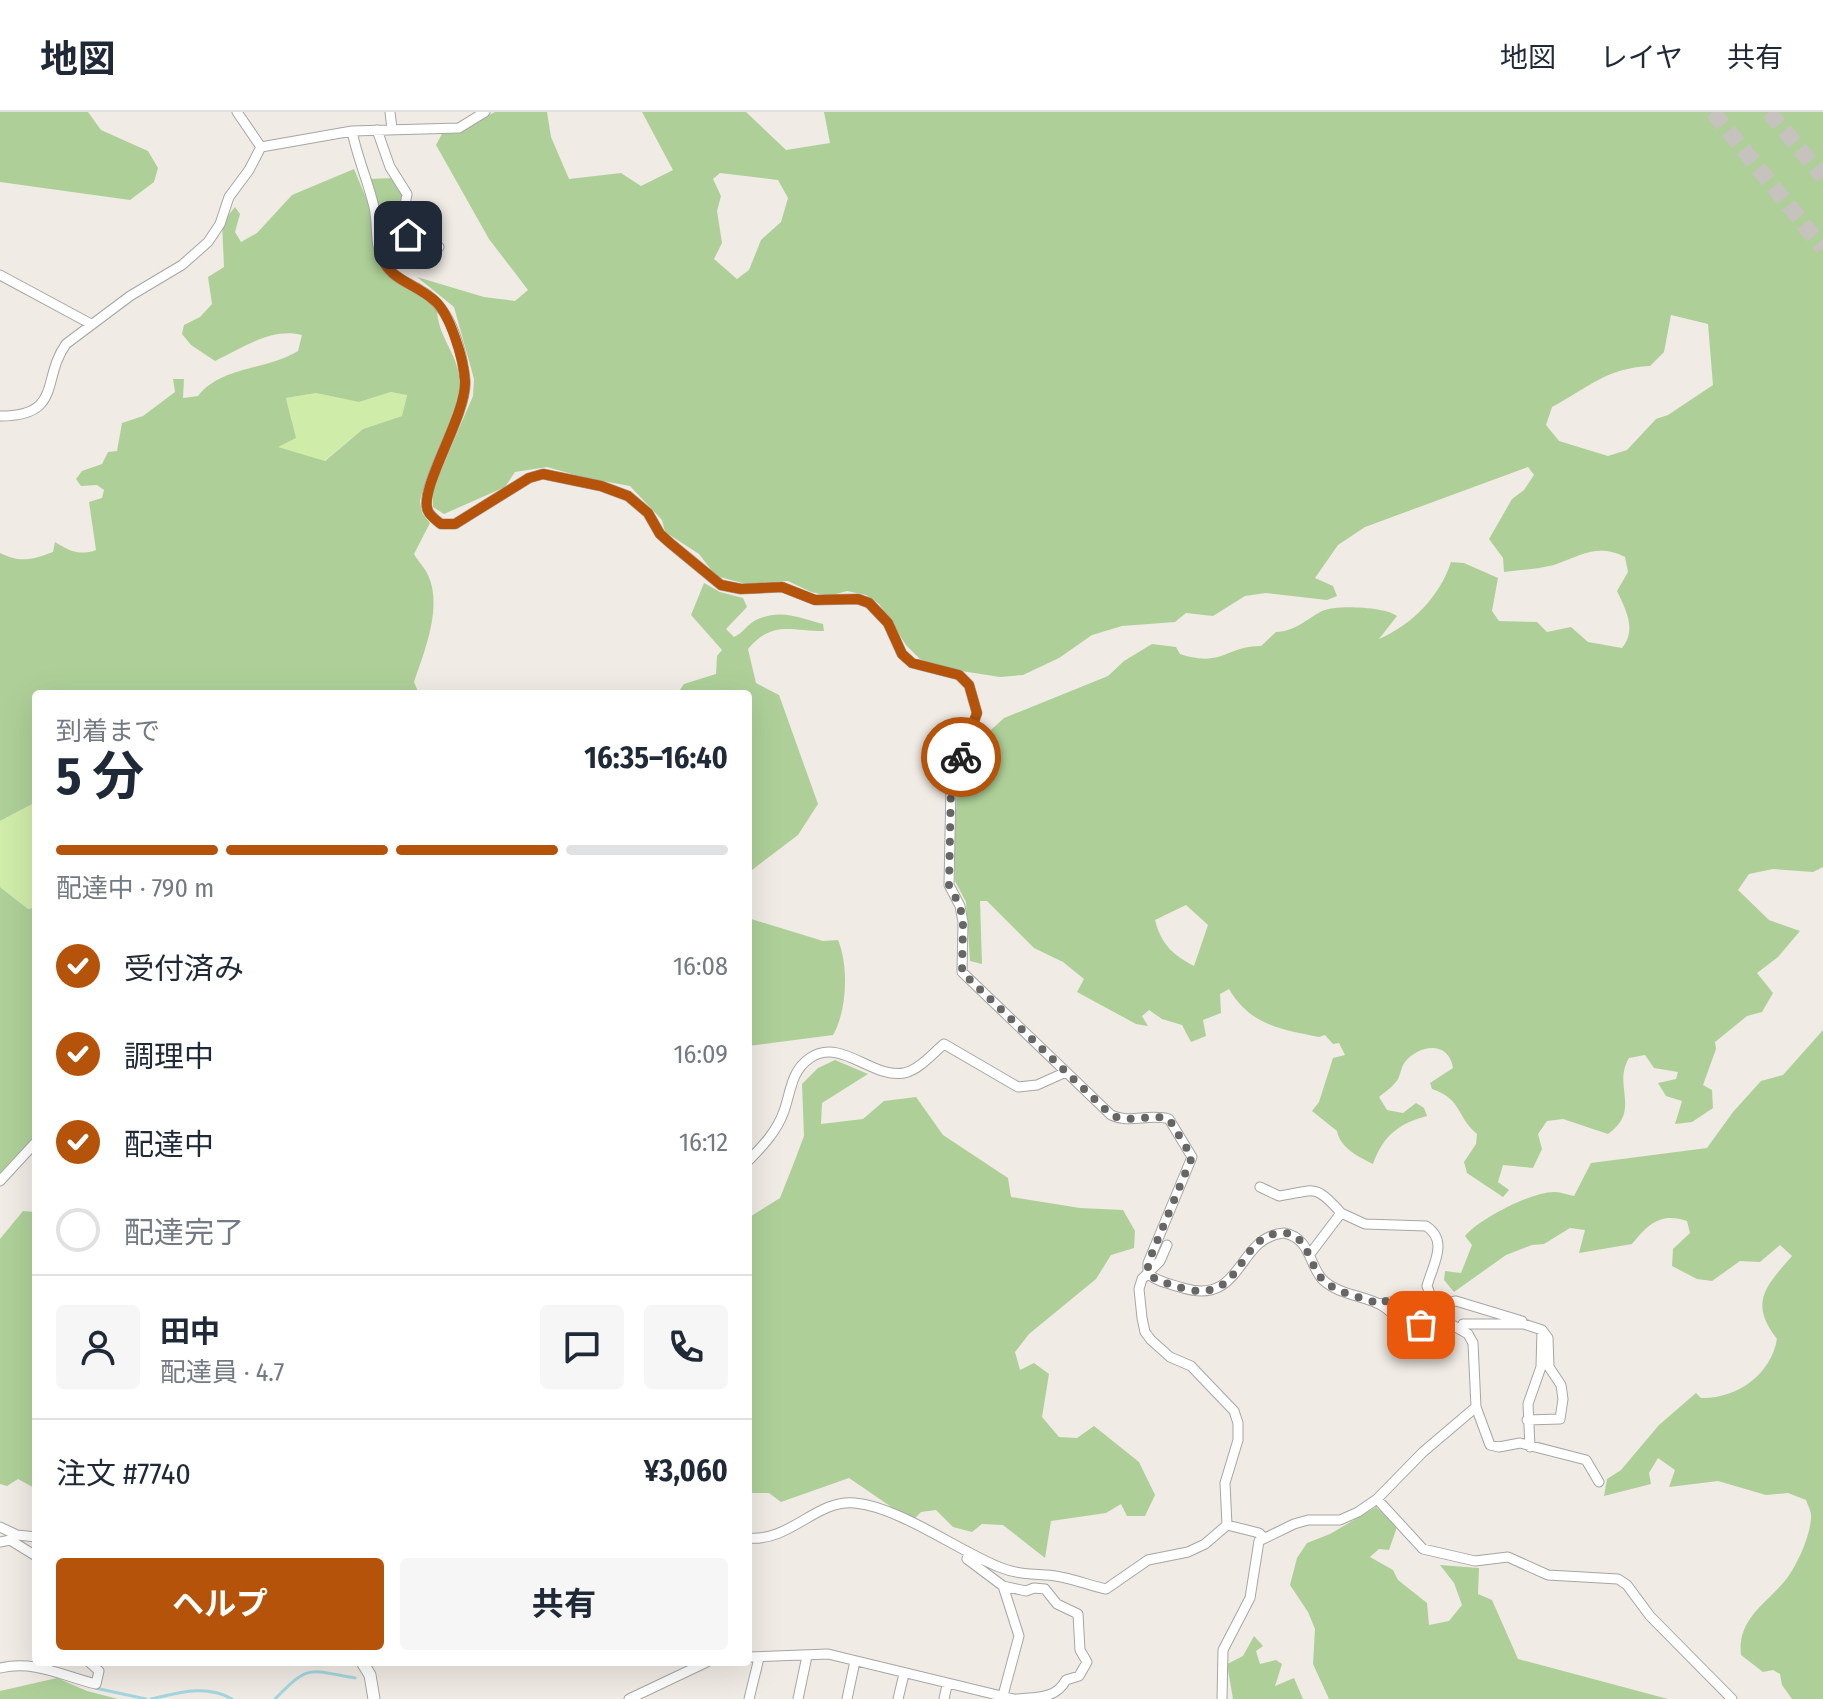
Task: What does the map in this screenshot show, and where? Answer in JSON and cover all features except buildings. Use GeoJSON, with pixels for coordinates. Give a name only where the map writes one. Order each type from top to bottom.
{"type":"FeatureCollection","features":[{"type":"Feature","properties":{"kind":"street"},"geometry":{"type":"LineString","coordinates":[[237,112],[261,147]]}},
{"type":"Feature","properties":{"kind":"street"},"geometry":{"type":"LineString","coordinates":[[390,112],[392,129]]}},
{"type":"Feature","properties":{"kind":"street"},"geometry":{"type":"LineString","coordinates":[[261,147],[352,131],[459,128],[485,112]]}},
{"type":"Feature","properties":{"kind":"street"},"geometry":{"type":"LineString","coordinates":[[377,130],[390,167],[407,194],[402,221],[414,250]]}},
{"type":"Feature","properties":{"kind":"street"},"geometry":{"type":"LineString","coordinates":[[352,131],[374,208],[380,254],[397,278],[423,291],[444,309],[465,379],[462,408],[433,478],[427,501],[428,511],[441,524],[455,524],[529,478],[543,474],[601,486],[628,496],[648,513],[660,534],[721,585],[741,589],[782,587],[815,600],[858,599],[869,603],[888,623],[902,654],[912,663],[959,675],[969,685],[977,713],[951,786],[949,885],[960,906],[963,922],[962,972],[1111,1115],[1123,1120],[1156,1115],[1169,1119],[1192,1157],[1148,1263],[1148,1274],[1155,1280],[1203,1292],[1235,1276],[1249,1253],[1268,1236],[1291,1234],[1310,1254],[1319,1277],[1339,1291],[1380,1304],[1416,1333],[1424,1333],[1447,1322],[1461,1329],[1473,1343],[1478,1396],[1476,1407],[1490,1445],[1499,1447],[1520,1443],[1586,1460],[1599,1482]]}},
{"type":"Feature","properties":{"kind":"street"},"geometry":{"type":"LineString","coordinates":[[0,416],[27,413],[40,405],[50,391],[59,355],[91,324],[182,265],[208,242],[220,224],[229,197],[261,147]]}},
{"type":"Feature","properties":{"kind":"street"},"geometry":{"type":"LineString","coordinates":[[380,254],[439,247]]}},
{"type":"Feature","properties":{"kind":"street"},"geometry":{"type":"LineString","coordinates":[[0,275],[91,324]]}},
{"type":"Feature","properties":{"kind":"street"},"geometry":{"type":"LineString","coordinates":[[752,1157],[780,1121],[800,1065],[818,1053],[842,1054],[889,1073],[904,1073],[916,1068],[944,1044],[1018,1087],[1037,1085],[1066,1072]]}},
{"type":"Feature","properties":{"kind":"street"},"geometry":{"type":"LineString","coordinates":[[0,1181],[32,1146]]}},
{"type":"Feature","properties":{"kind":"street"},"geometry":{"type":"LineString","coordinates":[[1260,1187],[1279,1196],[1307,1189],[1319,1192],[1341,1213],[1365,1224],[1426,1226],[1433,1230],[1441,1248],[1436,1254],[1427,1286],[1436,1305],[1438,1315],[1435,1320],[1421,1325],[1391,1302],[1380,1304]]}},
{"type":"Feature","properties":{"kind":"street"},"geometry":{"type":"LineString","coordinates":[[1310,1254],[1341,1213]]}},
{"type":"Feature","properties":{"kind":"street"},"geometry":{"type":"LineString","coordinates":[[1167,1245],[1160,1261],[1142,1279],[1139,1289],[1145,1332],[1170,1357],[1191,1366],[1225,1399],[1238,1423],[1238,1440],[1225,1483],[1227,1525]]}},
{"type":"Feature","properties":{"kind":"street"},"geometry":{"type":"LineString","coordinates":[[1436,1305],[1456,1301],[1524,1324]]}},
{"type":"Feature","properties":{"kind":"street"},"geometry":{"type":"LineString","coordinates":[[1461,1329],[1463,1324],[1524,1324],[1542,1330],[1548,1338],[1549,1367],[1561,1385],[1563,1399],[1560,1419],[1527,1420]]}},
{"type":"Feature","properties":{"kind":"street"},"geometry":{"type":"LineString","coordinates":[[1530,1447],[1528,1404],[1541,1367],[1542,1330]]}},
{"type":"Feature","properties":{"kind":"street"},"geometry":{"type":"LineString","coordinates":[[1222,1699],[1223,1650],[1230,1631],[1250,1598],[1259,1541],[1308,1520],[1340,1520],[1377,1499],[1423,1452],[1476,1407]]}},
{"type":"Feature","properties":{"kind":"street"},"geometry":{"type":"LineString","coordinates":[[1377,1499],[1423,1549],[1475,1561],[1508,1557],[1548,1575],[1618,1579],[1732,1699]]}},
{"type":"Feature","properties":{"kind":"street"},"geometry":{"type":"LineString","coordinates":[[752,1538],[765,1539],[802,1524],[822,1510],[853,1503],[884,1510],[969,1554],[1012,1572],[1049,1575],[1106,1589],[1148,1560],[1188,1552],[1205,1544],[1227,1525]]}},
{"type":"Feature","properties":{"kind":"street"},"geometry":{"type":"LineString","coordinates":[[1227,1525],[1263,1537]]}},
{"type":"Feature","properties":{"kind":"street"},"geometry":{"type":"LineString","coordinates":[[0,1527],[17,1535],[32,1537]]}},
{"type":"Feature","properties":{"kind":"street"},"geometry":{"type":"LineString","coordinates":[[0,1542],[10,1540],[32,1554]]}},
{"type":"Feature","properties":{"kind":"street"},"geometry":{"type":"LineString","coordinates":[[749,1699],[753,1658],[828,1654],[1002,1699],[1053,1696],[1061,1691],[1066,1680],[1079,1676],[1087,1662],[1080,1650],[1078,1614],[1057,1604],[1045,1589],[1026,1591],[1003,1586],[967,1559],[969,1554]]}},
{"type":"Feature","properties":{"kind":"street"},"geometry":{"type":"LineString","coordinates":[[1002,1699],[1019,1636],[1003,1586]]}},
{"type":"Feature","properties":{"kind":"street"},"geometry":{"type":"LineString","coordinates":[[798,1699],[807,1656]]}},
{"type":"Feature","properties":{"kind":"street"},"geometry":{"type":"LineString","coordinates":[[847,1699],[855,1661]]}},
{"type":"Feature","properties":{"kind":"street"},"geometry":{"type":"LineString","coordinates":[[0,1668],[35,1666],[64,1672],[96,1684],[99,1671],[93,1666]]}},
{"type":"Feature","properties":{"kind":"street"},"geometry":{"type":"LineString","coordinates":[[364,1666],[370,1675],[374,1699]]}},
{"type":"Feature","properties":{"kind":"street"},"geometry":{"type":"LineString","coordinates":[[629,1699],[699,1666]]}},
{"type":"Feature","properties":{"kind":"street"},"geometry":{"type":"LineString","coordinates":[[898,1699],[904,1674]]}},
{"type":"Feature","properties":{"kind":"street"},"geometry":{"type":"LineString","coordinates":[[944,1699],[947,1685]]}},
{"type":"Feature","properties":{"kind":"green space"},"geometry":{"type":"Polygon","coordinates":[[[0,112],[88,112],[101,130],[148,151],[158,168],[154,182],[130,200],[0,182],[0,112]]]}},
{"type":"Feature","properties":{"kind":"green space"},"geometry":{"type":"Polygon","coordinates":[[[495,112],[547,112],[551,137],[569,179],[621,173],[641,186],[673,170],[642,112],[746,112],[786,150],[830,143],[824,112],[1823,112],[1823,867],[1813,872],[1773,869],[1749,874],[1738,890],[1769,920],[1800,931],[1778,957],[1757,973],[1773,993],[1762,1012],[1747,1016],[1715,1042],[1716,1049],[1703,1085],[1712,1090],[1713,1108],[1692,1122],[1675,1124],[1682,1101],[1666,1096],[1658,1083],[1676,1079],[1678,1072],[1654,1068],[1645,1055],[1629,1058],[1623,1078],[1625,1107],[1618,1125],[1608,1134],[1563,1119],[1547,1121],[1538,1134],[1542,1149],[1533,1168],[1503,1165],[1498,1182],[1509,1190],[1503,1197],[1467,1173],[1464,1162],[1476,1144],[1477,1134],[1449,1098],[1432,1089],[1430,1083],[1453,1068],[1446,1053],[1440,1049],[1426,1049],[1411,1056],[1396,1082],[1379,1097],[1387,1110],[1403,1113],[1416,1103],[1424,1108],[1427,1116],[1393,1132],[1373,1164],[1346,1147],[1337,1131],[1312,1111],[1319,1102],[1333,1058],[1345,1055],[1339,1043],[1333,1044],[1325,1035],[1319,1037],[1268,1024],[1247,1011],[1229,989],[1220,994],[1221,1013],[1203,1020],[1206,1036],[1191,1042],[1182,1025],[1162,1019],[1149,1010],[1142,1016],[1148,1026],[1136,1024],[1077,992],[1084,979],[1063,962],[1034,948],[987,901],[980,901],[982,964],[970,961],[966,902],[955,881],[955,826],[957,792],[981,739],[1004,718],[1108,676],[1124,661],[1152,644],[1176,647],[1180,654],[1194,658],[1215,658],[1239,649],[1261,646],[1276,632],[1295,627],[1322,611],[1349,607],[1383,610],[1397,616],[1379,639],[1403,626],[1423,608],[1440,586],[1451,562],[1464,563],[1498,578],[1492,611],[1499,621],[1537,622],[1547,632],[1571,627],[1588,642],[1622,648],[1629,627],[1617,591],[1628,572],[1625,557],[1597,551],[1554,565],[1504,572],[1503,558],[1489,539],[1512,499],[1524,490],[1534,475],[1528,467],[1365,527],[1338,545],[1315,578],[1333,586],[1337,596],[1327,600],[1266,593],[1245,596],[1213,616],[1186,613],[1175,622],[1122,626],[1092,635],[1059,658],[1023,675],[1000,677],[942,668],[920,659],[906,645],[879,604],[866,595],[847,591],[829,596],[811,592],[788,581],[746,584],[716,576],[699,554],[665,532],[662,520],[630,486],[547,467],[515,472],[505,487],[444,514],[433,507],[432,491],[473,396],[474,379],[454,307],[417,277],[484,297],[515,301],[528,290],[489,239],[436,145],[444,130],[460,130],[495,112]],[[720,173],[713,179],[721,196],[717,211],[722,243],[714,259],[737,279],[749,270],[761,240],[781,222],[788,198],[778,180],[720,173]],[[1671,315],[1664,352],[1650,366],[1609,375],[1552,407],[1546,425],[1559,441],[1608,456],[1627,450],[1656,419],[1668,415],[1713,385],[1708,324],[1671,315]],[[1186,905],[1155,920],[1169,948],[1194,966],[1208,925],[1186,905]]]}},
{"type":"Feature","properties":{"kind":"green space"},"geometry":{"type":"Polygon","coordinates":[[[354,169],[371,210],[373,249],[381,264],[437,308],[440,328],[456,363],[460,383],[450,428],[420,501],[422,513],[430,523],[414,554],[428,575],[434,601],[427,643],[414,682],[417,690],[32,690],[32,804],[0,821],[0,553],[20,559],[32,558],[53,552],[55,542],[75,552],[96,550],[89,502],[102,498],[104,490],[97,485],[81,486],[76,479],[82,471],[102,464],[108,452],[117,451],[122,423],[143,416],[175,392],[173,379],[184,379],[183,398],[198,396],[219,379],[298,351],[302,335],[280,334],[257,340],[215,361],[191,345],[182,334],[184,325],[200,317],[212,304],[208,277],[224,267],[222,223],[235,207],[240,214],[235,232],[241,242],[257,233],[292,195],[354,169]],[[391,392],[359,402],[316,393],[286,398],[296,438],[278,447],[325,461],[363,429],[402,416],[407,395],[391,392]]]}},
{"type":"Feature","properties":{"kind":"green space"},"geometry":{"type":"Polygon","coordinates":[[[395,178],[404,195],[398,212],[382,215],[369,179],[395,178]]]}},
{"type":"Feature","properties":{"kind":"green space"},"geometry":{"type":"Polygon","coordinates":[[[391,392],[407,394],[402,416],[363,429],[324,461],[276,447],[292,420],[286,398],[316,393],[359,402],[391,392]]]}},
{"type":"Feature","properties":{"kind":"green space"},"geometry":{"type":"Polygon","coordinates":[[[704,583],[720,592],[743,598],[747,607],[726,629],[734,637],[754,621],[772,615],[788,615],[823,624],[824,631],[774,631],[748,649],[756,683],[779,695],[818,804],[798,835],[752,870],[752,690],[680,690],[684,684],[716,674],[717,656],[722,650],[691,615],[704,583]]]}},
{"type":"Feature","properties":{"kind":"green space"},"geometry":{"type":"Polygon","coordinates":[[[32,804],[32,908],[28,909],[0,887],[0,821],[32,804]]]}},
{"type":"Feature","properties":{"kind":"green space"},"geometry":{"type":"Polygon","coordinates":[[[0,887],[28,909],[32,908],[32,1143],[0,1178],[0,887]]]}},
{"type":"Feature","properties":{"kind":"green space"},"geometry":{"type":"Polygon","coordinates":[[[752,919],[823,941],[838,940],[844,962],[845,988],[841,1014],[833,1035],[752,1045],[752,919]]]}},
{"type":"Feature","properties":{"kind":"green space"},"geometry":{"type":"Polygon","coordinates":[[[1823,1030],[1823,1699],[1792,1699],[1782,1685],[1780,1674],[1773,1670],[1763,1672],[1741,1655],[1741,1643],[1743,1632],[1754,1614],[1784,1582],[1802,1552],[1811,1518],[1806,1500],[1788,1493],[1766,1495],[1718,1481],[1669,1487],[1675,1470],[1658,1458],[1649,1473],[1651,1484],[1604,1496],[1607,1479],[1621,1470],[1659,1425],[1696,1393],[1701,1398],[1727,1394],[1750,1382],[1768,1364],[1777,1339],[1764,1315],[1764,1296],[1774,1277],[1792,1256],[1780,1245],[1760,1262],[1740,1261],[1712,1281],[1697,1279],[1672,1266],[1673,1249],[1690,1233],[1687,1221],[1670,1218],[1650,1226],[1632,1244],[1579,1253],[1585,1230],[1570,1228],[1544,1244],[1506,1255],[1454,1292],[1444,1280],[1445,1271],[1461,1273],[1472,1245],[1465,1236],[1472,1229],[1507,1207],[1534,1196],[1555,1192],[1574,1196],[1591,1163],[1707,1148],[1761,1081],[1783,1075],[1823,1030]]]}},
{"type":"Feature","properties":{"kind":"green space"},"geometry":{"type":"Polygon","coordinates":[[[835,1060],[868,1074],[822,1103],[821,1124],[863,1119],[884,1101],[916,1097],[943,1135],[1008,1178],[1011,1197],[1080,1208],[1123,1210],[1135,1231],[1134,1248],[1111,1255],[1096,1279],[1029,1334],[1015,1352],[1020,1370],[1034,1363],[1049,1374],[1042,1417],[1059,1437],[1077,1438],[1094,1426],[1139,1462],[1155,1495],[1145,1516],[1127,1516],[1121,1504],[1106,1513],[1051,1521],[1045,1558],[1003,1525],[982,1524],[972,1532],[953,1527],[936,1510],[921,1512],[912,1521],[849,1478],[781,1502],[769,1493],[752,1493],[752,1216],[780,1198],[804,1136],[802,1084],[818,1068],[835,1060]]]}},
{"type":"Feature","properties":{"kind":"green space"},"geometry":{"type":"Polygon","coordinates":[[[23,1211],[32,1212],[32,1487],[18,1479],[7,1486],[0,1484],[0,1239],[23,1211]]]}},
{"type":"Feature","properties":{"kind":"green space"},"geometry":{"type":"Polygon","coordinates":[[[1376,1507],[1397,1527],[1389,1550],[1379,1549],[1370,1557],[1393,1570],[1398,1580],[1427,1603],[1429,1625],[1449,1621],[1462,1605],[1454,1583],[1440,1565],[1479,1568],[1478,1594],[1492,1600],[1518,1659],[1668,1699],[1329,1699],[1313,1664],[1315,1629],[1290,1585],[1297,1558],[1307,1543],[1330,1534],[1376,1507]]]}},
{"type":"Feature","properties":{"kind":"green space"},"geometry":{"type":"Polygon","coordinates":[[[1254,1636],[1263,1646],[1256,1651],[1260,1664],[1276,1660],[1282,1664],[1275,1686],[1294,1678],[1303,1699],[1233,1699],[1227,1664],[1243,1656],[1254,1636]]]}},
{"type":"Feature","properties":{"kind":"green space"},"geometry":{"type":"Polygon","coordinates":[[[57,1678],[87,1691],[118,1699],[0,1699],[0,1691],[57,1678]]]}},
{"type":"Feature","properties":{"kind":"waterway"},"geometry":{"type":"LineString","coordinates":[[275,1699],[295,1680],[310,1672],[355,1678]]}},
{"type":"Feature","properties":{"kind":"waterway"},"geometry":{"type":"LineString","coordinates":[[95,1688],[146,1699]]}},
{"type":"Feature","properties":{"kind":"waterway"},"geometry":{"type":"LineString","coordinates":[[151,1699],[202,1691],[232,1699]]}},
{"type":"Feature","properties":{"kind":"tunnel"},"geometry":{"type":"LineString","coordinates":[[1713,112],[1823,248]]}},
{"type":"Feature","properties":{"kind":"tunnel"},"geometry":{"type":"LineString","coordinates":[[1769,112],[1823,177]]}},
{"type":"Feature","properties":{"kind":"way so far"},"geometry":{"type":"LineString","coordinates":[[961,757],[951,786],[949,885],[960,906],[963,922],[962,972],[1111,1115],[1123,1120],[1156,1115],[1169,1119],[1192,1157],[1148,1263],[1148,1274],[1155,1280],[1203,1292],[1225,1285],[1235,1276],[1249,1253],[1268,1236],[1291,1234],[1310,1254],[1319,1277],[1325,1282],[1339,1291],[1380,1304],[1391,1302],[1421,1325]]}},
{"type":"Feature","properties":{"kind":"route"},"geometry":{"type":"LineString","coordinates":[[408,235],[414,250],[380,254],[397,278],[423,291],[444,309],[465,379],[462,408],[433,478],[427,501],[428,511],[435,519],[441,524],[455,524],[529,478],[543,474],[601,486],[628,496],[648,513],[660,534],[688,556],[710,580],[721,585],[741,589],[782,587],[815,600],[858,599],[869,603],[888,623],[902,654],[912,663],[959,675],[969,685],[977,713],[961,757]]}}]}
